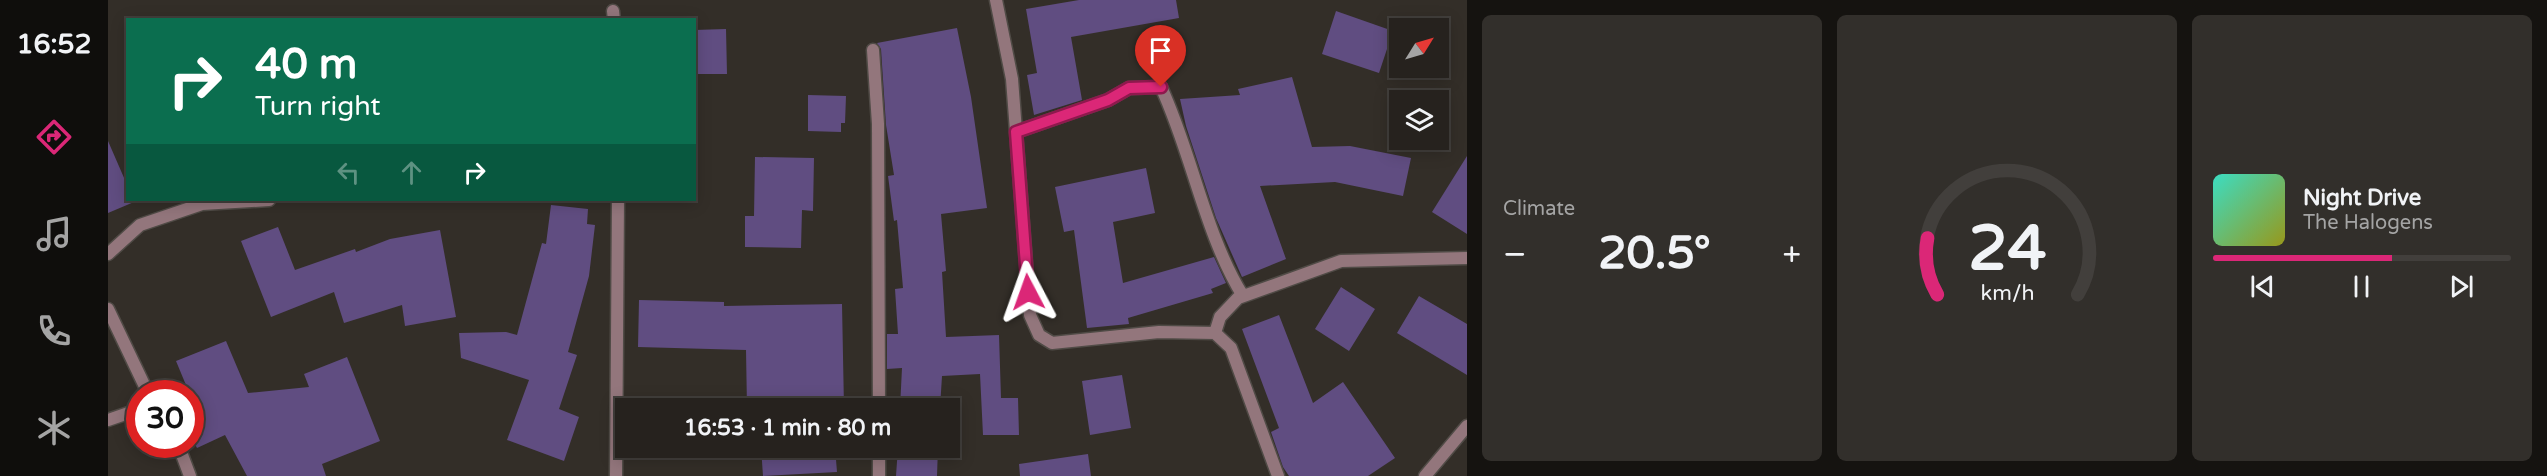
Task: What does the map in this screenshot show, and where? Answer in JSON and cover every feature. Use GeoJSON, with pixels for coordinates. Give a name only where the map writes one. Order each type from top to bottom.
{"type":"FeatureCollection","features":[{"type":"Feature","properties":{"kind":"street"},"geometry":{"type":"LineString","coordinates":[[996,0],[1012,79],[1030,315],[1039,335],[1052,343],[1160,332],[1215,333],[1231,348],[1278,476]]}},
{"type":"Feature","properties":{"kind":"street"},"geometry":{"type":"LineString","coordinates":[[873,50],[878,124],[879,398]]}},
{"type":"Feature","properties":{"kind":"street"},"geometry":{"type":"LineString","coordinates":[[1016,132],[1108,100],[1129,88],[1161,87],[1176,120],[1218,243],[1243,296]]}},
{"type":"Feature","properties":{"kind":"street"},"geometry":{"type":"LineString","coordinates":[[108,255],[140,225],[202,204],[252,201]]}},
{"type":"Feature","properties":{"kind":"street"},"geometry":{"type":"LineString","coordinates":[[616,476],[618,201]]}},
{"type":"Feature","properties":{"kind":"street"},"geometry":{"type":"LineString","coordinates":[[1215,333],[1221,317],[1238,298],[1341,261],[1467,258]]}},
{"type":"Feature","properties":{"kind":"street"},"geometry":{"type":"LineString","coordinates":[[108,309],[142,380]]}},
{"type":"Feature","properties":{"kind":"street"},"geometry":{"type":"LineString","coordinates":[[108,420],[126,414]]}},
{"type":"Feature","properties":{"kind":"street"},"geometry":{"type":"LineString","coordinates":[[1427,475],[1467,426]]}},
{"type":"Feature","properties":{"kind":"street"},"geometry":{"type":"LineString","coordinates":[[183,458],[190,476]]}},
{"type":"Feature","properties":{"kind":"street"},"geometry":{"type":"LineString","coordinates":[[879,458],[879,476]]}},
{"type":"Feature","properties":{"kind":"building"},"geometry":{"type":"Polygon","coordinates":[[[1079,0],[1176,0],[1179,18],[1071,37],[1082,100],[1034,115],[1027,75],[1037,73],[1026,9],[1079,0]]]}},
{"type":"Feature","properties":{"kind":"building"},"geometry":{"type":"Polygon","coordinates":[[[1336,11],[1389,30],[1389,43],[1379,73],[1322,54],[1336,11]]]}},
{"type":"Feature","properties":{"kind":"building"},"geometry":{"type":"Polygon","coordinates":[[[957,28],[971,97],[987,208],[941,214],[946,271],[942,272],[946,337],[999,335],[1001,398],[1018,398],[1019,435],[983,435],[980,374],[942,376],[941,398],[900,398],[902,368],[887,369],[887,334],[898,334],[895,289],[903,288],[897,220],[894,221],[888,176],[894,175],[886,125],[881,49],[877,43],[957,28]]]}},
{"type":"Feature","properties":{"kind":"building"},"geometry":{"type":"Polygon","coordinates":[[[726,29],[727,74],[696,74],[696,30],[726,29]]]}},
{"type":"Feature","properties":{"kind":"building"},"geometry":{"type":"Polygon","coordinates":[[[1292,77],[1312,147],[1350,146],[1411,158],[1403,196],[1335,182],[1260,186],[1286,259],[1242,277],[1216,218],[1186,126],[1180,99],[1240,95],[1238,89],[1292,77]]]}},
{"type":"Feature","properties":{"kind":"building"},"geometry":{"type":"Polygon","coordinates":[[[808,95],[846,96],[845,123],[841,123],[841,132],[808,131],[808,95]]]}},
{"type":"Feature","properties":{"kind":"building"},"geometry":{"type":"Polygon","coordinates":[[[108,141],[126,182],[126,201],[134,202],[108,213],[108,141]]]}},
{"type":"Feature","properties":{"kind":"building"},"geometry":{"type":"Polygon","coordinates":[[[1467,156],[1467,234],[1432,212],[1467,156]]]}},
{"type":"Feature","properties":{"kind":"building"},"geometry":{"type":"Polygon","coordinates":[[[755,157],[814,158],[813,211],[802,210],[801,248],[745,247],[745,216],[754,216],[755,157]]]}},
{"type":"Feature","properties":{"kind":"building"},"geometry":{"type":"Polygon","coordinates":[[[1146,168],[1155,213],[1113,222],[1123,283],[1214,257],[1226,283],[1211,289],[1213,293],[1128,318],[1129,324],[1087,328],[1074,230],[1064,232],[1055,187],[1146,168]]]}},
{"type":"Feature","properties":{"kind":"building"},"geometry":{"type":"Polygon","coordinates":[[[551,205],[588,209],[587,224],[595,225],[589,276],[568,352],[577,355],[559,409],[579,417],[564,461],[507,440],[529,380],[461,358],[459,333],[506,332],[517,335],[542,243],[546,244],[551,205]]]}},
{"type":"Feature","properties":{"kind":"building"},"geometry":{"type":"Polygon","coordinates":[[[278,227],[295,270],[355,249],[356,252],[390,239],[440,230],[456,317],[405,326],[402,305],[344,323],[334,292],[271,317],[241,241],[278,227]]]}},
{"type":"Feature","properties":{"kind":"building"},"geometry":{"type":"Polygon","coordinates":[[[1341,287],[1375,309],[1349,351],[1315,329],[1341,287]]]}},
{"type":"Feature","properties":{"kind":"building"},"geometry":{"type":"Polygon","coordinates":[[[1419,296],[1467,324],[1467,375],[1397,333],[1419,296]]]}},
{"type":"Feature","properties":{"kind":"building"},"geometry":{"type":"Polygon","coordinates":[[[639,300],[724,302],[724,306],[842,304],[844,398],[747,398],[746,350],[638,347],[639,300]]]}},
{"type":"Feature","properties":{"kind":"building"},"geometry":{"type":"Polygon","coordinates":[[[1279,315],[1313,403],[1343,382],[1395,458],[1368,476],[1289,476],[1283,467],[1271,432],[1279,428],[1242,329],[1279,315]]]}},
{"type":"Feature","properties":{"kind":"building"},"geometry":{"type":"Polygon","coordinates":[[[226,341],[248,393],[309,387],[304,374],[347,357],[380,441],[322,464],[326,476],[247,476],[225,435],[204,445],[204,380],[184,380],[176,361],[226,341]]]}},
{"type":"Feature","properties":{"kind":"building"},"geometry":{"type":"Polygon","coordinates":[[[1122,375],[1131,428],[1090,435],[1082,381],[1122,375]]]}},
{"type":"Feature","properties":{"kind":"building"},"geometry":{"type":"Polygon","coordinates":[[[1088,454],[1091,476],[1020,476],[1019,464],[1088,454]]]}},
{"type":"Feature","properties":{"kind":"building"},"geometry":{"type":"Polygon","coordinates":[[[762,458],[836,458],[837,472],[763,476],[762,458]]]}},
{"type":"Feature","properties":{"kind":"building"},"geometry":{"type":"Polygon","coordinates":[[[897,458],[938,458],[937,476],[896,476],[897,458]]]}},
{"type":"Feature","properties":{"kind":"route"},"geometry":{"type":"LineString","coordinates":[[1028,292],[1016,132],[1108,100],[1129,88],[1161,87]]}}]}
